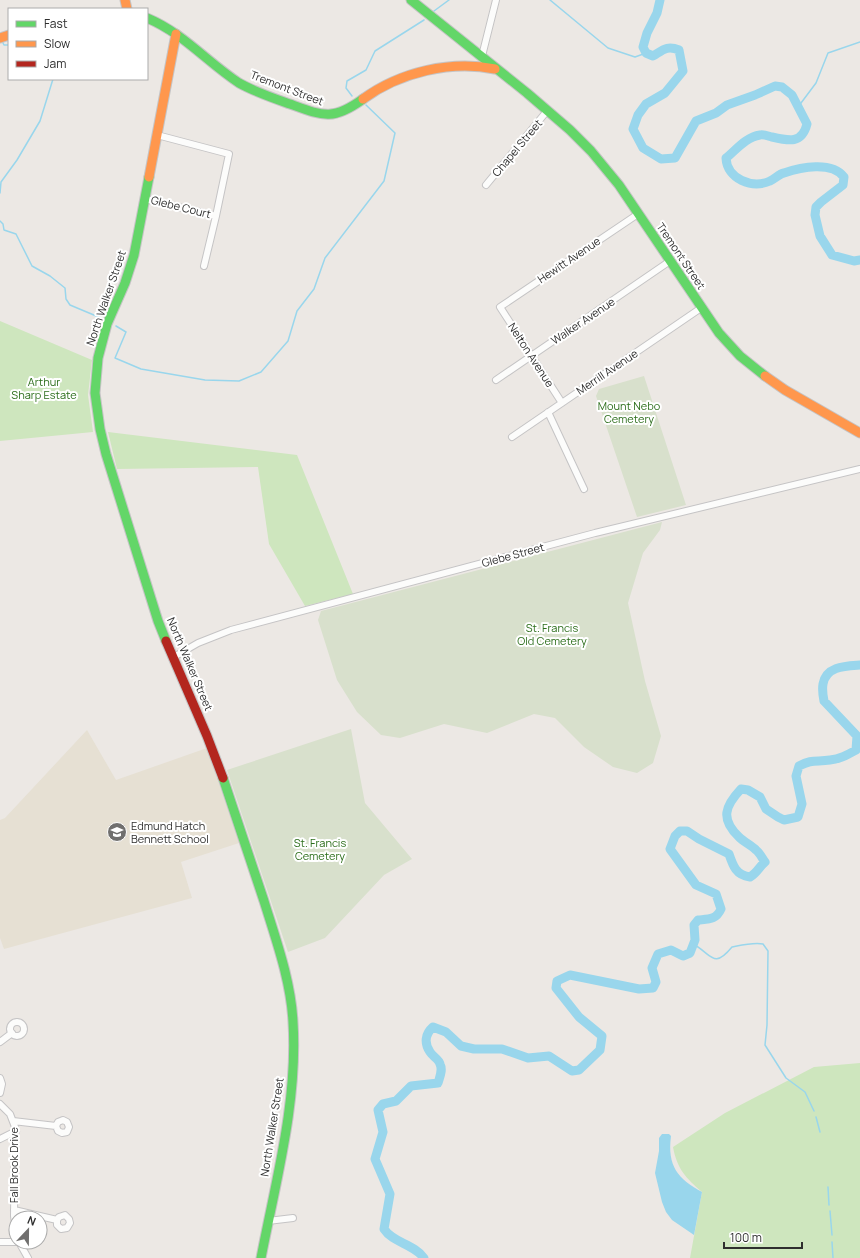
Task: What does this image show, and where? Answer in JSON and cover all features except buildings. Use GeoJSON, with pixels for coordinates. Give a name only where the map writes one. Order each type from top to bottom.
{"type":"FeatureCollection","features":[{"type":"Feature","properties":{"kind":"main road","name":"Tremont Street"},"geometry":{"type":"LineString","coordinates":[[411,0],[499,70],[570,130],[596,156],[619,185],[701,308],[727,343],[751,366],[804,402],[860,433]]}},
{"type":"Feature","properties":{"kind":"main road","name":"Tremont Street"},"geometry":{"type":"LineString","coordinates":[[148,19],[176,34],[226,74],[244,86],[321,115],[333,115],[344,112],[380,88],[414,75],[467,65],[483,66],[499,70]]}},
{"type":"Feature","properties":{"kind":"main road","name":"North Walker Street"},"geometry":{"type":"LineString","coordinates":[[176,34],[132,261],[125,283],[107,324],[100,349],[96,376],[96,402],[106,454],[155,613],[172,658],[207,736],[225,783],[286,972],[293,1020],[293,1073],[287,1125],[261,1258]]}},
{"type":"Feature","properties":{"kind":"street"},"geometry":{"type":"LineString","coordinates":[[482,56],[496,0]]}},
{"type":"Feature","properties":{"kind":"street","name":"Chapel Street"},"geometry":{"type":"LineString","coordinates":[[486,185],[547,111]]}},
{"type":"Feature","properties":{"kind":"street","name":"Glebe Court"},"geometry":{"type":"LineString","coordinates":[[157,135],[229,154],[204,266]]}},
{"type":"Feature","properties":{"kind":"street","name":"Glebe Court"},"geometry":{"type":"LineString","coordinates":[[145,199],[216,216]]}},
{"type":"Feature","properties":{"kind":"street","name":"Hewitt Avenue"},"geometry":{"type":"LineString","coordinates":[[500,307],[638,214]]}},
{"type":"Feature","properties":{"kind":"street","name":"Walker Avenue"},"geometry":{"type":"LineString","coordinates":[[496,380],[670,262]]}},
{"type":"Feature","properties":{"kind":"street","name":"Nelton Avenue"},"geometry":{"type":"LineString","coordinates":[[500,307],[562,403]]}},
{"type":"Feature","properties":{"kind":"street","name":"Merrill Avenue"},"geometry":{"type":"LineString","coordinates":[[512,437],[701,308]]}},
{"type":"Feature","properties":{"kind":"street"},"geometry":{"type":"LineString","coordinates":[[548,412],[584,489]]}},
{"type":"Feature","properties":{"kind":"street","name":"Glebe Street"},"geometry":{"type":"LineString","coordinates":[[172,658],[198,642],[214,635],[235,629],[595,533],[860,468]]}},
{"type":"Feature","properties":{"kind":"street"},"geometry":{"type":"LineString","coordinates":[[0,1042],[12,1033]]}},
{"type":"Feature","properties":{"kind":"street"},"geometry":{"type":"LineString","coordinates":[[0,1078],[2,1087],[0,1093]]}},
{"type":"Feature","properties":{"kind":"street","name":"Fall Brook Drive"},"geometry":{"type":"LineString","coordinates":[[0,1104],[8,1111],[14,1121],[16,1131],[14,1210]]}},
{"type":"Feature","properties":{"kind":"street"},"geometry":{"type":"LineString","coordinates":[[14,1121],[56,1126]]}},
{"type":"Feature","properties":{"kind":"street"},"geometry":{"type":"LineString","coordinates":[[0,1139],[16,1131]]}},
{"type":"Feature","properties":{"kind":"street"},"geometry":{"type":"LineString","coordinates":[[48,1218],[57,1220]]}},
{"type":"Feature","properties":{"kind":"street"},"geometry":{"type":"LineString","coordinates":[[268,1221],[293,1218]]}},
{"type":"Feature","properties":{"kind":"shaded area","name":"Edmund Hatch Bennett School"},"geometry":{"type":"Polygon","coordinates":[[[87,730],[116,780],[207,748],[239,843],[181,862],[192,898],[4,949],[0,938],[0,820],[5,818],[87,730]]]}},
{"type":"Feature","properties":{"kind":"green space","name":"Arthur Sharp Estate"},"geometry":{"type":"Polygon","coordinates":[[[0,321],[92,360],[88,395],[93,432],[0,441],[0,321]]]}},
{"type":"Feature","properties":{"kind":"green space","name":"Mount Nebo Cemetery"},"geometry":{"type":"Polygon","coordinates":[[[644,376],[686,505],[637,517],[596,396],[599,389],[644,376]]]}},
{"type":"Feature","properties":{"kind":"green space"},"geometry":{"type":"Polygon","coordinates":[[[108,432],[297,455],[353,594],[305,606],[269,544],[258,467],[117,469],[108,432]]]}},
{"type":"Feature","properties":{"kind":"green space","name":"St. Francis Old Cemetery"},"geometry":{"type":"Polygon","coordinates":[[[662,522],[660,530],[643,553],[628,603],[645,681],[661,736],[653,763],[637,773],[613,767],[584,747],[555,718],[534,714],[487,733],[444,724],[400,738],[381,735],[357,712],[337,680],[318,620],[321,611],[662,522]]]}},
{"type":"Feature","properties":{"kind":"green space","name":"St. Francis Cemetery"},"geometry":{"type":"Polygon","coordinates":[[[351,729],[365,803],[412,859],[384,875],[325,938],[288,952],[227,770],[351,729]]]}},
{"type":"Feature","properties":{"kind":"green space"},"geometry":{"type":"Polygon","coordinates":[[[860,1063],[860,1258],[690,1258],[702,1192],[683,1172],[677,1161],[673,1147],[725,1113],[814,1067],[860,1063]]]}},
{"type":"Feature","properties":{"kind":"water"},"geometry":{"type":"Polygon","coordinates":[[[662,1134],[669,1134],[671,1136],[671,1156],[676,1170],[686,1182],[702,1192],[694,1235],[672,1220],[666,1212],[662,1202],[655,1173],[659,1151],[659,1138],[662,1134]]]}},
{"type":"Feature","properties":{"kind":"waterway"},"geometry":{"type":"LineString","coordinates":[[434,11],[449,0]]}},
{"type":"Feature","properties":{"kind":"waterway"},"geometry":{"type":"LineString","coordinates":[[550,0],[608,48],[635,57],[646,53]]}},
{"type":"Feature","properties":{"kind":"waterway"},"geometry":{"type":"LineString","coordinates":[[660,0],[657,13],[647,33],[643,47],[646,53],[653,56],[668,48],[679,50],[683,71],[665,93],[646,104],[638,115],[633,129],[643,148],[661,159],[675,158],[696,121],[716,113],[727,105],[775,86],[782,87],[792,95],[807,124],[802,135],[794,140],[763,135],[755,136],[742,144],[726,158],[727,165],[736,177],[748,183],[756,184],[770,181],[782,174],[807,167],[824,167],[839,172],[844,177],[843,185],[816,207],[815,215],[820,236],[832,255],[854,261],[860,260]]}},
{"type":"Feature","properties":{"kind":"waterway"},"geometry":{"type":"LineString","coordinates":[[352,96],[346,88],[347,81],[366,70],[375,51],[424,20]]}},
{"type":"Feature","properties":{"kind":"waterway"},"geometry":{"type":"LineString","coordinates":[[2,41],[4,45],[8,45]]}},
{"type":"Feature","properties":{"kind":"waterway"},"geometry":{"type":"LineString","coordinates":[[798,107],[816,83],[828,53],[860,42]]}},
{"type":"Feature","properties":{"kind":"waterway"},"geometry":{"type":"LineString","coordinates":[[0,193],[1,182],[17,160],[40,121],[53,80]]}},
{"type":"Feature","properties":{"kind":"waterway"},"geometry":{"type":"LineString","coordinates":[[116,326],[126,332],[115,358],[141,369],[205,380],[239,381],[261,372],[288,341],[297,311],[314,289],[325,258],[384,181],[395,133],[366,105]]}},
{"type":"Feature","properties":{"kind":"waterway"},"geometry":{"type":"LineString","coordinates":[[0,221],[3,224],[4,230],[16,234],[32,266],[50,276],[65,288],[66,299],[70,305],[101,318]]}},
{"type":"Feature","properties":{"kind":"waterway"},"geometry":{"type":"LineString","coordinates":[[424,1258],[420,1253],[388,1234],[384,1229],[390,1194],[375,1159],[383,1132],[378,1110],[383,1104],[396,1101],[411,1086],[438,1083],[441,1073],[441,1066],[428,1049],[426,1042],[430,1030],[433,1027],[446,1032],[461,1046],[474,1049],[502,1049],[528,1058],[549,1056],[572,1071],[579,1070],[600,1050],[602,1036],[579,1017],[556,988],[557,981],[570,975],[639,989],[653,988],[656,982],[652,968],[658,954],[671,950],[683,956],[690,953],[695,940],[694,925],[698,920],[714,917],[721,909],[716,894],[696,885],[670,849],[675,836],[680,831],[687,831],[699,839],[729,854],[734,866],[741,874],[750,877],[754,874],[765,862],[760,854],[741,839],[729,824],[727,813],[731,801],[741,789],[748,790],[760,797],[766,809],[778,817],[784,820],[798,817],[802,804],[796,776],[799,766],[811,762],[837,759],[856,750],[857,736],[824,701],[823,684],[825,678],[832,670],[860,665]]}},
{"type":"Feature","properties":{"kind":"waterway"},"geometry":{"type":"LineString","coordinates":[[693,944],[712,958],[716,959],[721,958],[732,947],[759,943],[763,944],[768,951],[767,1025],[765,1045],[786,1078],[805,1092],[814,1111]]}},
{"type":"Feature","properties":{"kind":"waterway"},"geometry":{"type":"LineString","coordinates":[[816,1117],[820,1132]]}},
{"type":"Feature","properties":{"kind":"waterway"},"geometry":{"type":"LineString","coordinates":[[828,1187],[829,1205]]}},
{"type":"Feature","properties":{"kind":"waterway"},"geometry":{"type":"LineString","coordinates":[[830,1211],[832,1235]]}},
{"type":"Feature","properties":{"kind":"waterway"},"geometry":{"type":"LineString","coordinates":[[832,1242],[833,1258]]}},
{"type":"Feature","properties":{"kind":"traffic: fast"},"geometry":{"type":"LineString","coordinates":[[411,0],[527,93],[570,130],[591,151],[619,185],[719,333],[740,356],[765,376]]}},
{"type":"Feature","properties":{"kind":"traffic: fast"},"geometry":{"type":"LineString","coordinates":[[148,18],[172,32],[239,83],[271,97],[311,111],[328,114],[344,111],[363,99]]}},
{"type":"Feature","properties":{"kind":"traffic: fast"},"geometry":{"type":"LineString","coordinates":[[149,177],[134,255],[125,283],[107,324],[98,358],[95,393],[100,429],[106,454],[158,621],[166,641]]}},
{"type":"Feature","properties":{"kind":"traffic: fast"},"geometry":{"type":"LineString","coordinates":[[223,778],[278,946],[292,1007],[294,1052],[289,1111],[279,1170],[261,1258]]}},
{"type":"Feature","properties":{"kind":"traffic: slow"},"geometry":{"type":"LineString","coordinates":[[125,0],[127,8]]}},
{"type":"Feature","properties":{"kind":"traffic: slow"},"geometry":{"type":"LineString","coordinates":[[149,177],[176,34]]}},
{"type":"Feature","properties":{"kind":"traffic: slow"},"geometry":{"type":"LineString","coordinates":[[0,38],[8,35]]}},
{"type":"Feature","properties":{"kind":"traffic: slow"},"geometry":{"type":"LineString","coordinates":[[363,99],[393,82],[426,70],[461,66],[495,69]]}},
{"type":"Feature","properties":{"kind":"traffic: slow"},"geometry":{"type":"LineString","coordinates":[[765,376],[785,390],[860,433]]}},
{"type":"Feature","properties":{"kind":"traffic: jam"},"geometry":{"type":"LineString","coordinates":[[166,641],[207,736],[223,778]]}},
{"type":"Feature","properties":{"kind":"place","name":"Edmund Hatch Bennett School"},"geometry":{"type":"Point","coordinates":[117,832]}}]}
